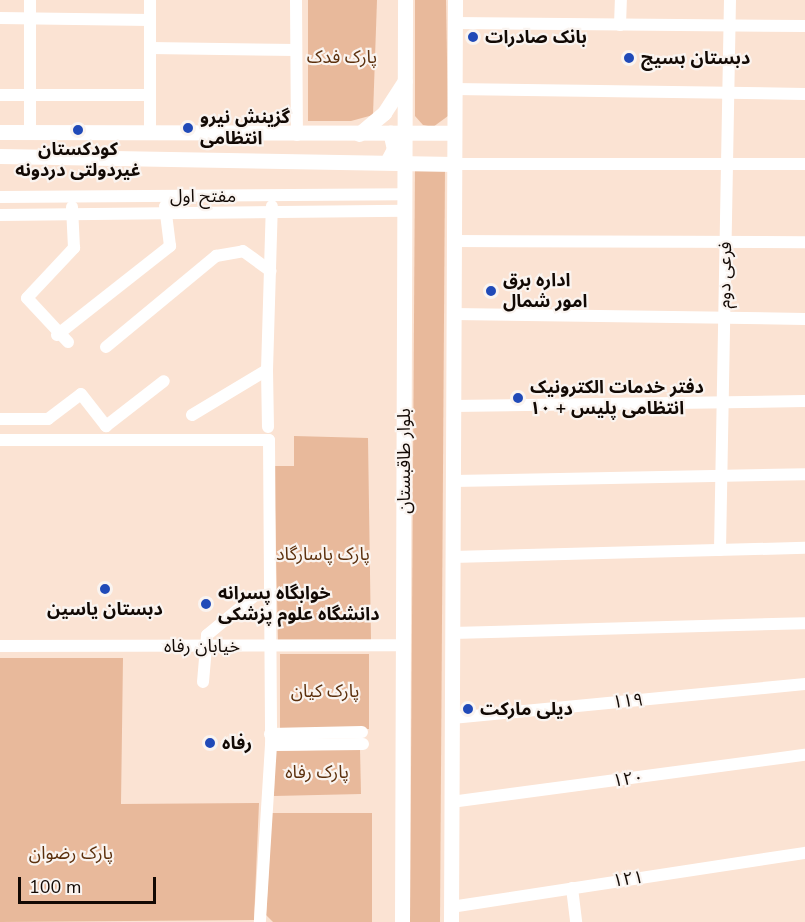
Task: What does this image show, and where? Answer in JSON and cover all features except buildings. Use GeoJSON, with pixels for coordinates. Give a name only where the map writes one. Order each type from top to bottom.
{"type":"FeatureCollection","features":[{"type":"Feature","properties":{"kind":"main road","name":"بلوار طاقبستان"},"geometry":{"type":"LineString","coordinates":[[402,922],[405,0]]}},
{"type":"Feature","properties":{"kind":"main road"},"geometry":{"type":"LineString","coordinates":[[451,914],[454,0]]}},
{"type":"Feature","properties":{"kind":"main road"},"geometry":{"type":"LineString","coordinates":[[360,134],[384,113],[405,81]]}},
{"type":"Feature","properties":{"kind":"main road"},"geometry":{"type":"LineString","coordinates":[[0,132],[297,135],[390,132],[454,133]]}},
{"type":"Feature","properties":{"kind":"main road"},"geometry":{"type":"LineString","coordinates":[[387,162],[394,149],[390,132]]}},
{"type":"Feature","properties":{"kind":"main road"},"geometry":{"type":"LineString","coordinates":[[2,155],[454,164]]}},
{"type":"Feature","properties":{"kind":"street"},"geometry":{"type":"LineString","coordinates":[[30,0],[30,132]]}},
{"type":"Feature","properties":{"kind":"street"},"geometry":{"type":"LineString","coordinates":[[150,0],[150,133]]}},
{"type":"Feature","properties":{"kind":"street"},"geometry":{"type":"LineString","coordinates":[[296,0],[297,135]]}},
{"type":"Feature","properties":{"kind":"street"},"geometry":{"type":"LineString","coordinates":[[620,25],[621,0]]}},
{"type":"Feature","properties":{"kind":"street","name":"فرعی دوم"},"geometry":{"type":"LineString","coordinates":[[720,550],[730,0]]}},
{"type":"Feature","properties":{"kind":"street"},"geometry":{"type":"LineString","coordinates":[[0,18],[150,20]]}},
{"type":"Feature","properties":{"kind":"street"},"geometry":{"type":"LineString","coordinates":[[454,23],[805,26]]}},
{"type":"Feature","properties":{"kind":"street"},"geometry":{"type":"LineString","coordinates":[[150,48],[296,50]]}},
{"type":"Feature","properties":{"kind":"street"},"geometry":{"type":"LineString","coordinates":[[454,89],[805,94]]}},
{"type":"Feature","properties":{"kind":"street"},"geometry":{"type":"LineString","coordinates":[[0,95],[150,95]]}},
{"type":"Feature","properties":{"kind":"street"},"geometry":{"type":"LineString","coordinates":[[454,164],[805,164]]}},
{"type":"Feature","properties":{"kind":"street","name":"مفتح اول"},"geometry":{"type":"LineString","coordinates":[[0,197],[405,194]]}},
{"type":"Feature","properties":{"kind":"street"},"geometry":{"type":"LineString","coordinates":[[260,922],[270,740],[272,645],[267,370],[272,195]]}},
{"type":"Feature","properties":{"kind":"street"},"geometry":{"type":"LineString","coordinates":[[57,335],[170,246],[165,213],[166,196]]}},
{"type":"Feature","properties":{"kind":"street"},"geometry":{"type":"LineString","coordinates":[[68,342],[57,335],[27,298],[74,248],[72,197]]}},
{"type":"Feature","properties":{"kind":"street","name":"مفتح اول"},"geometry":{"type":"LineString","coordinates":[[0,215],[405,211]]}},
{"type":"Feature","properties":{"kind":"street"},"geometry":{"type":"LineString","coordinates":[[453,241],[805,242]]}},
{"type":"Feature","properties":{"kind":"street"},"geometry":{"type":"LineString","coordinates":[[106,347],[216,256],[243,251],[271,271]]}},
{"type":"Feature","properties":{"kind":"street"},"geometry":{"type":"LineString","coordinates":[[453,314],[805,319]]}},
{"type":"Feature","properties":{"kind":"street"},"geometry":{"type":"LineString","coordinates":[[192,415],[267,370]]}},
{"type":"Feature","properties":{"kind":"street"},"geometry":{"type":"LineString","coordinates":[[0,419],[48,419],[81,394],[106,426],[164,381]]}},
{"type":"Feature","properties":{"kind":"street"},"geometry":{"type":"LineString","coordinates":[[453,406],[805,401]]}},
{"type":"Feature","properties":{"kind":"street"},"geometry":{"type":"LineString","coordinates":[[0,440],[268,434]]}},
{"type":"Feature","properties":{"kind":"street"},"geometry":{"type":"LineString","coordinates":[[453,481],[805,474]]}},
{"type":"Feature","properties":{"kind":"street"},"geometry":{"type":"LineString","coordinates":[[452,557],[805,548]]}},
{"type":"Feature","properties":{"kind":"street"},"geometry":{"type":"LineString","coordinates":[[203,682],[204,646],[207,635],[254,597]]}},
{"type":"Feature","properties":{"kind":"street"},"geometry":{"type":"LineString","coordinates":[[452,633],[805,623]]}},
{"type":"Feature","properties":{"kind":"street","name":"خیابان رفاه"},"geometry":{"type":"LineString","coordinates":[[0,646],[403,645]]}},
{"type":"Feature","properties":{"kind":"street","name":"۱۱۹"},"geometry":{"type":"LineString","coordinates":[[452,718],[805,684]]}},
{"type":"Feature","properties":{"kind":"street"},"geometry":{"type":"LineString","coordinates":[[270,740],[363,738]]}},
{"type":"Feature","properties":{"kind":"street","name":"۱۲۰"},"geometry":{"type":"LineString","coordinates":[[451,802],[805,755]]}},
{"type":"Feature","properties":{"kind":"street","name":"۱۲۱"},"geometry":{"type":"LineString","coordinates":[[451,914],[572,888],[805,853]]}},
{"type":"Feature","properties":{"kind":"street"},"geometry":{"type":"LineString","coordinates":[[572,888],[576,922]]}},
{"type":"Feature","properties":{"kind":"green space","name":"پارک فدک"},"geometry":{"type":"Polygon","coordinates":[[[308,0],[377,0],[373,115],[351,121],[308,121],[308,0]]]}},
{"type":"Feature","properties":{"kind":"green space"},"geometry":{"type":"Polygon","coordinates":[[[415,0],[446,0],[448,116],[433,127],[423,125],[415,116],[415,0]]]}},
{"type":"Feature","properties":{"kind":"green space"},"geometry":{"type":"Polygon","coordinates":[[[415,168],[445,168],[440,922],[410,922],[415,168]]]}},
{"type":"Feature","properties":{"kind":"green space","name":"پارک پاسارگاد"},"geometry":{"type":"Polygon","coordinates":[[[294,436],[368,438],[371,640],[278,640],[274,466],[294,466],[294,436]]]}},
{"type":"Feature","properties":{"kind":"green space","name":"پارک کیان"},"geometry":{"type":"Polygon","coordinates":[[[280,654],[369,654],[369,729],[280,728],[280,654]]]}},
{"type":"Feature","properties":{"kind":"green space","name":"پارک رضوان"},"geometry":{"type":"Polygon","coordinates":[[[0,658],[123,658],[121,804],[259,803],[254,920],[0,922],[0,658]]]}},
{"type":"Feature","properties":{"kind":"green space","name":"پارک رفاه"},"geometry":{"type":"Polygon","coordinates":[[[360,749],[361,794],[274,796],[275,751],[360,749]]]}},
{"type":"Feature","properties":{"kind":"green space"},"geometry":{"type":"Polygon","coordinates":[[[272,813],[372,813],[372,922],[273,922],[266,915],[272,813]]]}},
{"type":"Feature","properties":{"kind":"place","name":"بانک صادرات"},"geometry":{"type":"Point","coordinates":[473,37]}},
{"type":"Feature","properties":{"kind":"place","name":"دبستان بسیج"},"geometry":{"type":"Point","coordinates":[629,58]}},
{"type":"Feature","properties":{"kind":"place","name":"گزینش نیرو انتظامی"},"geometry":{"type":"Point","coordinates":[188,128]}},
{"type":"Feature","properties":{"kind":"place","name":"کودکستان غیردولتی دردونه"},"geometry":{"type":"Point","coordinates":[78,130]}},
{"type":"Feature","properties":{"kind":"place","name":"اداره برق امور شمال"},"geometry":{"type":"Point","coordinates":[491,291]}},
{"type":"Feature","properties":{"kind":"place","name":"دفتر خدمات الکترونیک انتظامی پلیس + ۱۰"},"geometry":{"type":"Point","coordinates":[518,398]}},
{"type":"Feature","properties":{"kind":"place","name":"دبستان یاسین"},"geometry":{"type":"Point","coordinates":[105,589]}},
{"type":"Feature","properties":{"kind":"place","name":"خوابگاه پسرانه دانشگاه علوم پزشکی"},"geometry":{"type":"Point","coordinates":[206,604]}},
{"type":"Feature","properties":{"kind":"place","name":"دیلی مارکت"},"geometry":{"type":"Point","coordinates":[468,709]}},
{"type":"Feature","properties":{"kind":"place","name":"رفاه"},"geometry":{"type":"Point","coordinates":[210,743]}}]}
